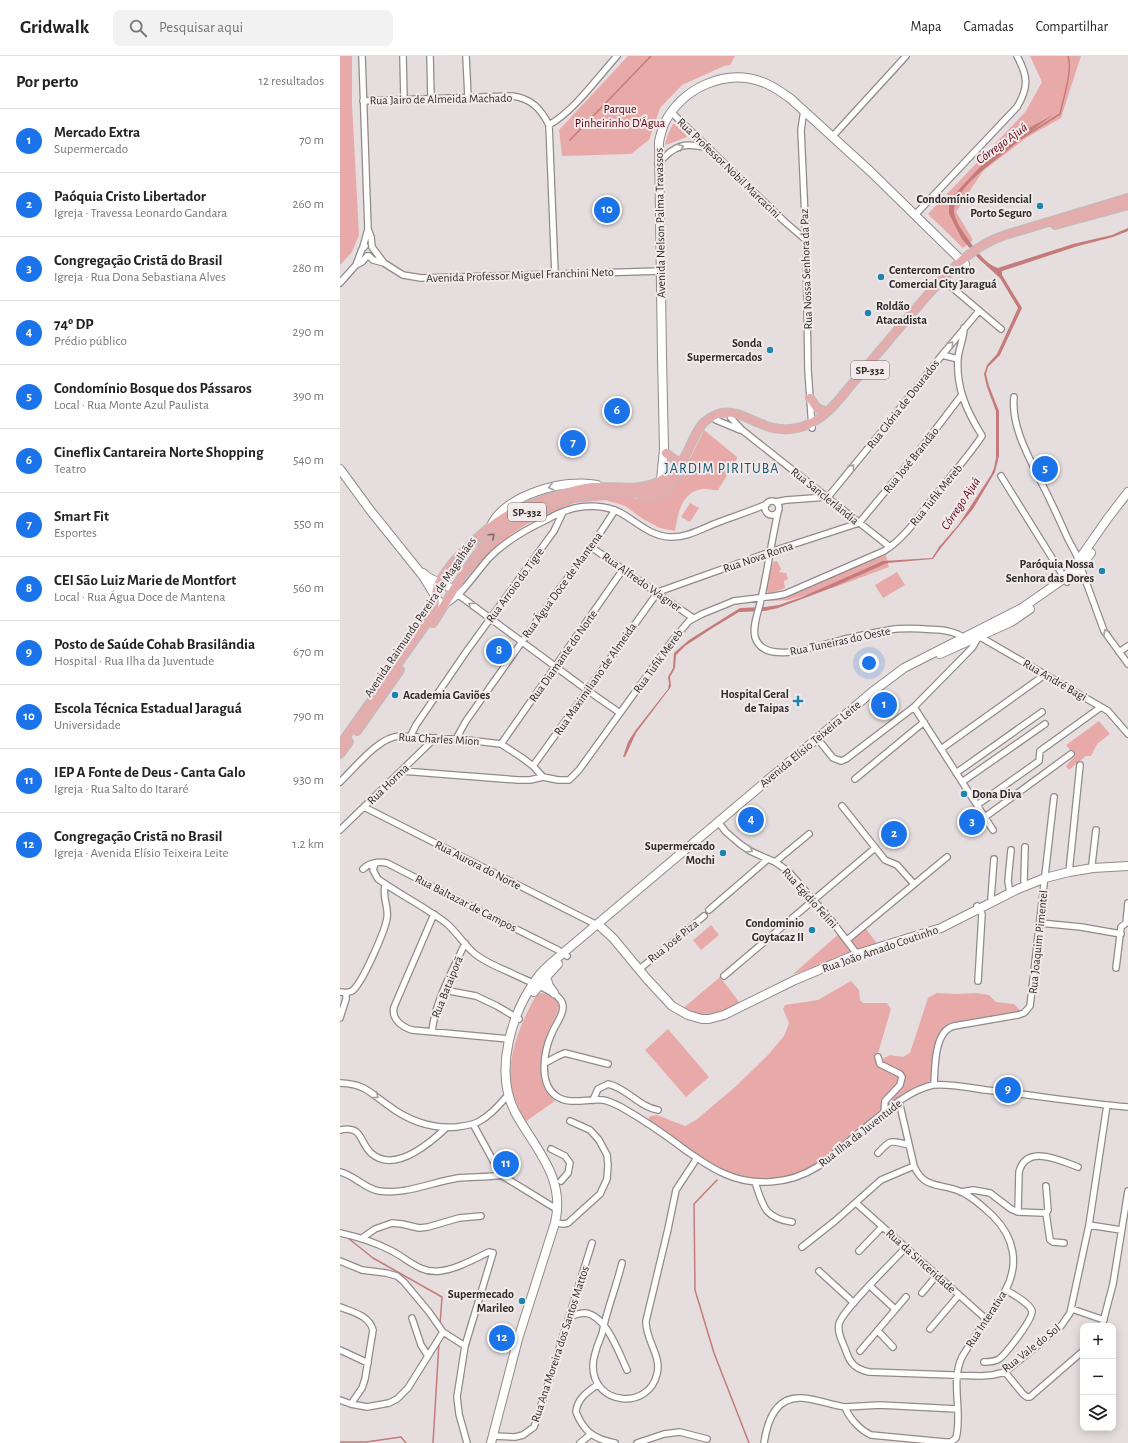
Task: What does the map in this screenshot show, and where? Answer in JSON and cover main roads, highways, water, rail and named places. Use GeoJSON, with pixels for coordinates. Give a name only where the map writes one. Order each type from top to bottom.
{"type":"FeatureCollection","features":[{"type":"Feature","properties":{"kind":"main road","name":"Avenida Raimundo Pereira de Magalhães"},"geometry":{"type":"LineString","coordinates":[[340,745],[431,617],[434,607],[434,596],[440,582],[454,561],[491,526],[515,510],[542,499],[582,489],[603,487],[637,488],[647,486],[681,472],[703,430],[716,420],[731,418],[768,431],[782,433],[804,431],[812,426],[827,412],[914,310],[963,262],[990,240],[1128,198]]}},
{"type":"Feature","properties":{"kind":"main road","name":"Avenida Raimundo Pereira de Magalhães"},"geometry":{"type":"LineString","coordinates":[[978,250],[1001,241],[1128,205]]}},
{"type":"Feature","properties":{"kind":"main road","name":"Avenida Raimundo Pereira de Magalhães"},"geometry":{"type":"LineString","coordinates":[[340,754],[445,604],[456,592],[462,575],[484,544],[496,532],[512,521],[533,510],[573,497],[595,493],[633,494],[649,498],[662,495],[670,488],[672,476],[682,462],[698,430],[704,422],[714,415],[723,413],[737,414],[765,426],[780,429],[812,426],[823,422],[944,281]]}},
{"type":"Feature","properties":{"kind":"main road"},"geometry":{"type":"LineString","coordinates":[[810,398],[817,408],[827,412]]}},
{"type":"Feature","properties":{"kind":"main road"},"geometry":{"type":"LineString","coordinates":[[665,451],[675,460],[682,462]]}},
{"type":"Feature","properties":{"kind":"main road"},"geometry":{"type":"LineString","coordinates":[[470,545],[451,574],[451,580],[456,579],[470,559],[479,553]]}},
{"type":"Feature","properties":{"kind":"waterway"},"geometry":{"type":"LineString","coordinates":[[570,140],[651,56]]}},
{"type":"Feature","properties":{"kind":"waterway","name":"Córrego Ajuá"},"geometry":{"type":"LineString","coordinates":[[1022,138],[1060,114],[1068,77],[1068,56]]}},
{"type":"Feature","properties":{"kind":"waterway"},"geometry":{"type":"LineString","coordinates":[[717,1180],[694,1204],[695,1290],[714,1353],[749,1443]]}},
{"type":"Feature","properties":{"kind":"waterway"},"geometry":{"type":"LineString","coordinates":[[348,1238],[373,1258],[442,1297],[440,1325]]}},
{"type":"Feature","properties":{"kind":"waterway"},"geometry":{"type":"LineString","coordinates":[[433,1443],[439,1342]]}},
{"type":"Feature","properties":{"kind":"waterway"},"geometry":{"type":"LineString","coordinates":[[340,1442],[366,1442],[401,1437],[406,1443]]}},
{"type":"Feature","properties":{"kind":"place","name":"Condomínio Residencial Porto Seguro"},"geometry":{"type":"Point","coordinates":[1040,206]}},
{"type":"Feature","properties":{"kind":"place","name":"Escola Técnica Estadual Jaraguá"},"geometry":{"type":"Point","coordinates":[607,210]}},
{"type":"Feature","properties":{"kind":"place","name":"Centercom Centro Comercial City Jaraguá"},"geometry":{"type":"Point","coordinates":[881,277]}},
{"type":"Feature","properties":{"kind":"place","name":"Roldão Atacadista"},"geometry":{"type":"Point","coordinates":[868,313]}},
{"type":"Feature","properties":{"kind":"place","name":"Sonda Supermercados"},"geometry":{"type":"Point","coordinates":[770,350]}},
{"type":"Feature","properties":{"kind":"place","name":"Cineflix Cantareira Norte Shopping"},"geometry":{"type":"Point","coordinates":[617,411]}},
{"type":"Feature","properties":{"kind":"place","name":"Smart Fit"},"geometry":{"type":"Point","coordinates":[573,443]}},
{"type":"Feature","properties":{"kind":"place","name":"Condomínio Bosque dos Pássaros"},"geometry":{"type":"Point","coordinates":[1045,469]}},
{"type":"Feature","properties":{"kind":"place","name":"Paróquia Nossa Senhora das Dores"},"geometry":{"type":"Point","coordinates":[1102,571]}},
{"type":"Feature","properties":{"kind":"place","name":"CEI São Luiz Marie de Montfort"},"geometry":{"type":"Point","coordinates":[499,651]}},
{"type":"Feature","properties":{"kind":"place","name":"Academia Gaviões"},"geometry":{"type":"Point","coordinates":[395,695]}},
{"type":"Feature","properties":{"kind":"place","name":"Hospital Geral de Taipas"},"geometry":{"type":"Point","coordinates":[798,701]}},
{"type":"Feature","properties":{"kind":"place","name":"Mercado Extra"},"geometry":{"type":"Point","coordinates":[884,705]}},
{"type":"Feature","properties":{"kind":"place","name":"Dona Diva"},"geometry":{"type":"Point","coordinates":[964,794]}},
{"type":"Feature","properties":{"kind":"place","name":"74º DP"},"geometry":{"type":"Point","coordinates":[751,820]}},
{"type":"Feature","properties":{"kind":"place","name":"Congregação Cristã do Brasil"},"geometry":{"type":"Point","coordinates":[972,822]}},
{"type":"Feature","properties":{"kind":"place","name":"Paóquia Cristo Libertador"},"geometry":{"type":"Point","coordinates":[894,834]}},
{"type":"Feature","properties":{"kind":"place","name":"Supermercado Mochi"},"geometry":{"type":"Point","coordinates":[723,853]}},
{"type":"Feature","properties":{"kind":"place","name":"Condominio Goytacaz II"},"geometry":{"type":"Point","coordinates":[812,930]}},
{"type":"Feature","properties":{"kind":"place","name":"Posto de Saúde Cohab Brasilândia"},"geometry":{"type":"Point","coordinates":[1008,1090]}},
{"type":"Feature","properties":{"kind":"place","name":"IEP A Fonte de Deus - Canta Galo"},"geometry":{"type":"Point","coordinates":[506,1164]}},
{"type":"Feature","properties":{"kind":"place","name":"Supermecado Marileo"},"geometry":{"type":"Point","coordinates":[522,1301]}},
{"type":"Feature","properties":{"kind":"place","name":"Congregação Cristã no Brasil"},"geometry":{"type":"Point","coordinates":[502,1338]}},
{"type":"Feature","properties":{"kind":"district","name":"JARDIM PIRITUBA"},"geometry":{"type":"Point","coordinates":[722,469]}},
{"type":"Feature","properties":{"kind":"park label","name":"Parque Pinheirinho D'Água"},"geometry":{"type":"Point","coordinates":[620,116]}}]}
